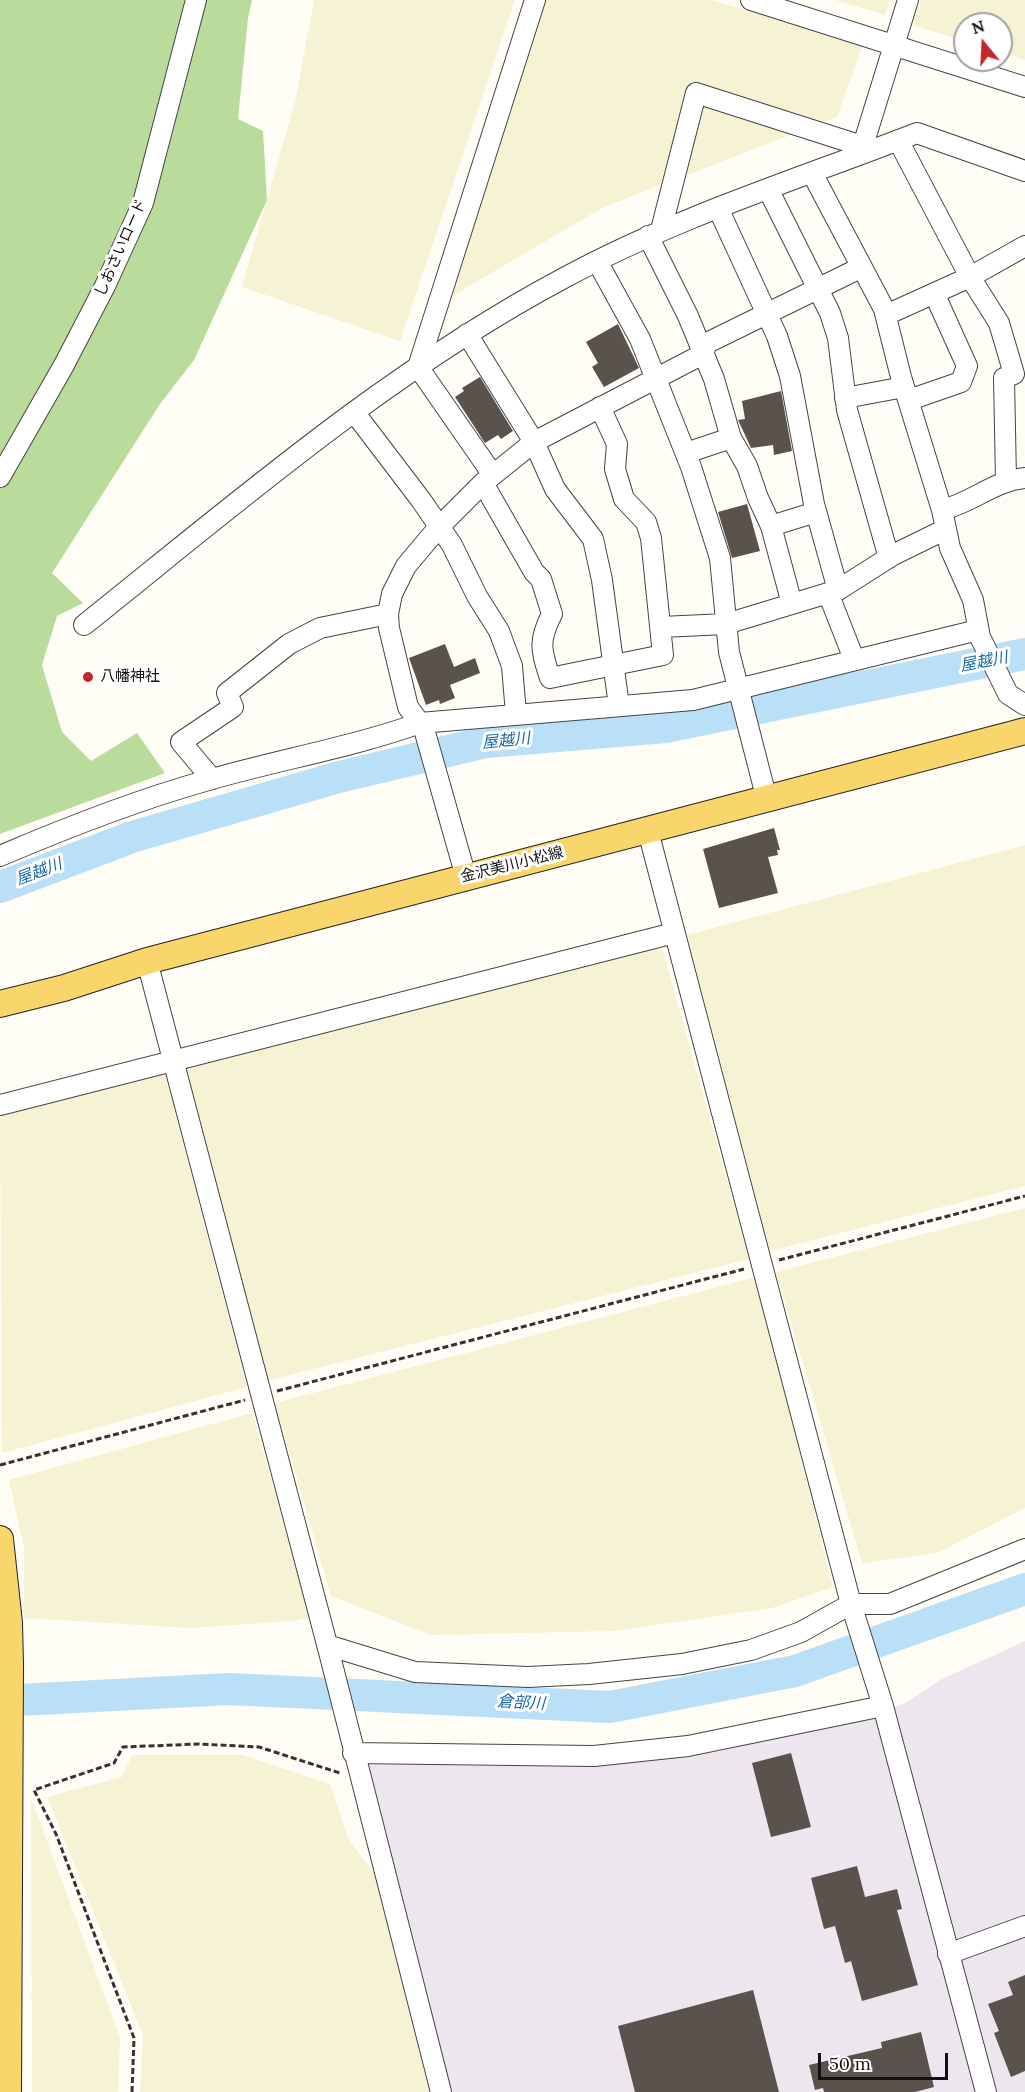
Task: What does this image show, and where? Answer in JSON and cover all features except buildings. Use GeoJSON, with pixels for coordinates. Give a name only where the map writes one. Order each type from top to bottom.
{"type":"FeatureCollection","features":[{"type":"Feature","properties":{"kind":"main road","name":"金沢美川小松線"},"geometry":{"type":"LineString","coordinates":[[0,1004],[64,988],[147,961],[1025,731]]}},
{"type":"Feature","properties":{"kind":"main road"},"geometry":{"type":"LineString","coordinates":[[0,1539],[10,1664],[11,1739],[5,1819],[8,2092]]}},
{"type":"Feature","properties":{"kind":"street","name":"しおさいロード"},"geometry":{"type":"LineString","coordinates":[[0,477],[69,355],[105,286],[143,203],[196,0]]}},
{"type":"Feature","properties":{"kind":"street"},"geometry":{"type":"LineString","coordinates":[[535,0],[418,367],[488,479],[534,572],[541,579],[552,614],[542,635],[544,660],[550,678],[663,655],[662,627],[651,538],[646,522],[624,499],[615,469],[617,444],[600,407]]}},
{"type":"Feature","properties":{"kind":"street"},"geometry":{"type":"LineString","coordinates":[[751,0],[1025,87]]}},
{"type":"Feature","properties":{"kind":"street"},"geometry":{"type":"LineString","coordinates":[[861,149],[908,0]]}},
{"type":"Feature","properties":{"kind":"street"},"geometry":{"type":"LineString","coordinates":[[792,604],[771,526],[747,466],[731,438],[703,354],[655,232],[696,93],[861,149]]}},
{"type":"Feature","properties":{"kind":"street"},"geometry":{"type":"LineString","coordinates":[[84,625],[354,412],[418,367],[467,334],[597,261],[655,232],[812,173],[861,149],[917,133],[1025,171]]}},
{"type":"Feature","properties":{"kind":"street"},"geometry":{"type":"LineString","coordinates":[[898,140],[970,278],[999,322],[1014,374],[1004,378],[1016,479],[962,505],[942,510]]}},
{"type":"Feature","properties":{"kind":"street"},"geometry":{"type":"LineString","coordinates":[[812,173],[886,315],[942,510],[950,548],[973,600],[979,634],[1008,694],[1025,705]]}},
{"type":"Feature","properties":{"kind":"street"},"geometry":{"type":"LineString","coordinates":[[768,189],[818,288],[838,338],[845,398],[864,474],[889,558]]}},
{"type":"Feature","properties":{"kind":"street"},"geometry":{"type":"LineString","coordinates":[[718,208],[766,314],[790,376],[833,592],[854,659]]}},
{"type":"Feature","properties":{"kind":"street"},"geometry":{"type":"LineString","coordinates":[[886,315],[970,278],[1025,246]]}},
{"type":"Feature","properties":{"kind":"street"},"geometry":{"type":"LineString","coordinates":[[597,261],[640,339],[686,453],[720,558],[729,652],[767,800]]}},
{"type":"Feature","properties":{"kind":"street"},"geometry":{"type":"LineString","coordinates":[[466,877],[422,726],[408,707],[388,614],[392,594],[406,566],[440,527],[488,479],[534,442],[703,354],[707,343],[862,267]]}},
{"type":"Feature","properties":{"kind":"street"},"geometry":{"type":"LineString","coordinates":[[845,398],[907,393],[961,382],[967,366],[934,293]]}},
{"type":"Feature","properties":{"kind":"street"},"geometry":{"type":"LineString","coordinates":[[467,334],[534,442],[555,489],[593,539],[602,580],[620,706]]}},
{"type":"Feature","properties":{"kind":"street"},"geometry":{"type":"LineString","coordinates":[[354,412],[440,527],[499,632],[512,666],[516,714]]}},
{"type":"Feature","properties":{"kind":"street"},"geometry":{"type":"LineString","coordinates":[[686,453],[731,438]]}},
{"type":"Feature","properties":{"kind":"street"},"geometry":{"type":"LineString","coordinates":[[771,526],[816,512]]}},
{"type":"Feature","properties":{"kind":"street"},"geometry":{"type":"LineString","coordinates":[[662,627],[726,624],[833,592],[889,558],[946,530]]}},
{"type":"Feature","properties":{"kind":"street"},"geometry":{"type":"LineString","coordinates":[[212,779],[181,742],[232,707],[228,693],[289,644],[320,628],[388,614]]}},
{"type":"Feature","properties":{"kind":"street"},"geometry":{"type":"LineString","coordinates":[[0,855],[120,806],[302,754],[422,726],[516,714],[693,700],[740,691],[854,659],[979,634]]}},
{"type":"Feature","properties":{"kind":"street"},"geometry":{"type":"LineString","coordinates":[[648,831],[853,1611],[882,1700],[986,2092]]}},
{"type":"Feature","properties":{"kind":"street"},"geometry":{"type":"LineString","coordinates":[[0,1105],[173,1063],[674,933]]}},
{"type":"Feature","properties":{"kind":"street"},"geometry":{"type":"LineString","coordinates":[[147,961],[328,1648],[441,2092]]}},
{"type":"Feature","properties":{"kind":"street"},"geometry":{"type":"LineString","coordinates":[[328,1648],[415,1672],[528,1677],[589,1674],[682,1664],[751,1650],[853,1611],[890,1604],[935,1588],[1025,1549]]}},
{"type":"Feature","properties":{"kind":"street"},"geometry":{"type":"LineString","coordinates":[[353,1753],[594,1756],[688,1746],[882,1700]]}},
{"type":"Feature","properties":{"kind":"street"},"geometry":{"type":"LineString","coordinates":[[948,1954],[1025,1926]]}},
{"type":"Feature","properties":{"kind":"path"},"geometry":{"type":"LineString","coordinates":[[0,1465],[1025,1197]]}},
{"type":"Feature","properties":{"kind":"path"},"geometry":{"type":"LineString","coordinates":[[132,2092],[134,2038],[56,1834],[34,1790],[114,1763],[123,1746],[199,1744],[259,1748],[347,1775]]}},
{"type":"Feature","properties":{"kind":"shaded area"},"geometry":{"type":"Polygon","coordinates":[[[314,0],[515,0],[400,341],[242,287],[295,102],[314,0]]]}},
{"type":"Feature","properties":{"kind":"shaded area"},"geometry":{"type":"Polygon","coordinates":[[[546,0],[711,0],[863,44],[837,117],[604,207],[440,303],[546,0]]]}},
{"type":"Feature","properties":{"kind":"shaded area"},"geometry":{"type":"Polygon","coordinates":[[[835,0],[890,0],[885,15],[835,0]]]}},
{"type":"Feature","properties":{"kind":"shaded area"},"geometry":{"type":"Polygon","coordinates":[[[921,0],[1025,0],[1025,60],[1013,56],[1013,12],[953,12],[953,37],[912,25],[921,0]]]}},
{"type":"Feature","properties":{"kind":"shaded area"},"geometry":{"type":"Polygon","coordinates":[[[1025,845],[1025,1186],[770,1251],[687,935],[1025,845]]]}},
{"type":"Feature","properties":{"kind":"shaded area"},"geometry":{"type":"Polygon","coordinates":[[[661,944],[749,1259],[266,1381],[184,1066],[661,944]]]}},
{"type":"Feature","properties":{"kind":"shaded area"},"geometry":{"type":"Polygon","coordinates":[[[164,1070],[247,1387],[2,1453],[0,1117],[164,1070]]]}},
{"type":"Feature","properties":{"kind":"shaded area"},"geometry":{"type":"Polygon","coordinates":[[[1025,1208],[1025,1508],[937,1553],[862,1563],[776,1272],[1025,1208]]]}},
{"type":"Feature","properties":{"kind":"shaded area"},"geometry":{"type":"Polygon","coordinates":[[[756,1277],[833,1587],[772,1608],[614,1631],[431,1635],[331,1596],[275,1403],[756,1277]]]}},
{"type":"Feature","properties":{"kind":"shaded area"},"geometry":{"type":"Polygon","coordinates":[[[252,1413],[310,1617],[293,1621],[191,1628],[24,1618],[24,1548],[9,1480],[252,1413]]]}},
{"type":"Feature","properties":{"kind":"shaded area"},"geometry":{"type":"Polygon","coordinates":[[[1025,1641],[1025,2092],[446,2092],[363,1764],[531,1766],[718,1752],[904,1704],[942,1679],[1025,1641]]]}},
{"type":"Feature","properties":{"kind":"shaded area"},"geometry":{"type":"Polygon","coordinates":[[[132,1755],[243,1755],[330,1784],[348,1838],[375,1875],[430,2092],[140,2092],[143,2035],[47,1797],[122,1777],[132,1755]]]}},
{"type":"Feature","properties":{"kind":"shaded area"},"geometry":{"type":"Polygon","coordinates":[[[31,1798],[120,2037],[118,2092],[32,2092],[31,1798]]]}},
{"type":"Feature","properties":{"kind":"green space"},"geometry":{"type":"Polygon","coordinates":[[[0,0],[252,0],[248,18],[238,119],[263,131],[267,200],[194,360],[160,404],[52,573],[83,603],[57,616],[42,665],[62,732],[91,761],[137,733],[165,773],[0,834],[0,0]]]}},
{"type":"Feature","properties":{"kind":"waterway","name":"屋越川"},"geometry":{"type":"LineString","coordinates":[[0,887],[132,837],[339,777],[486,742],[665,727],[1025,654]]}},
{"type":"Feature","properties":{"kind":"waterway","name":"倉部川"},"geometry":{"type":"LineString","coordinates":[[0,1701],[229,1689],[610,1707],[795,1671],[1025,1589]]}},
{"type":"Feature","properties":{"kind":"place","name":"八幡神社"},"geometry":{"type":"Point","coordinates":[88,677]}}]}
